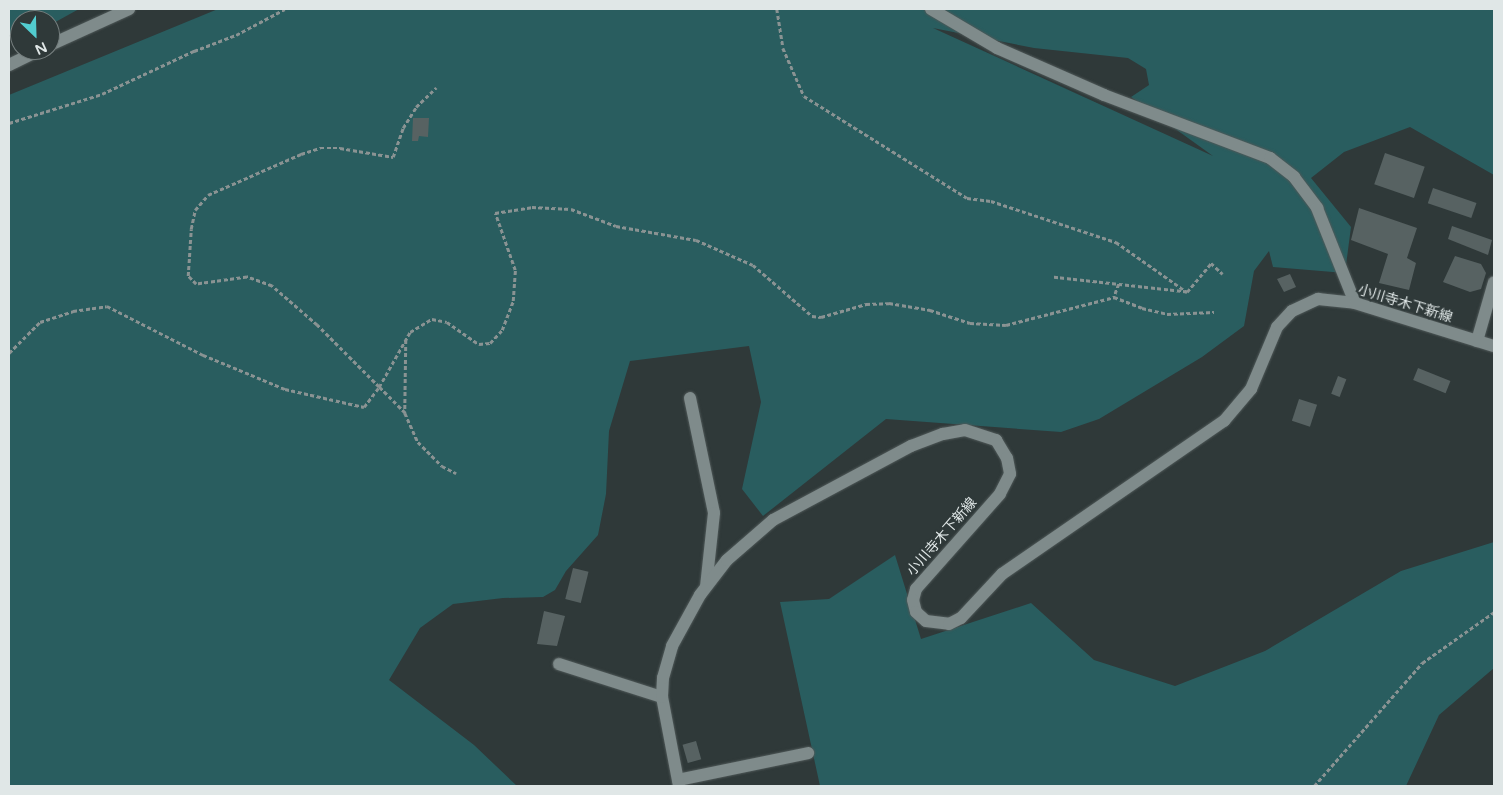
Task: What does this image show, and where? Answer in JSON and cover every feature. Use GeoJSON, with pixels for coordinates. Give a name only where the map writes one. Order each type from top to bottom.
{"type":"FeatureCollection","features":[{"type":"Feature","properties":{"kind":"main road"},"geometry":{"type":"LineString","coordinates":[[60,40],[129,9]]}},
{"type":"Feature","properties":{"kind":"main road"},"geometry":{"type":"LineString","coordinates":[[931,9],[1006,52],[1104,95],[1270,158],[1294,177],[1317,208],[1355,303]]}},
{"type":"Feature","properties":{"kind":"main road"},"geometry":{"type":"LineString","coordinates":[[1477,341],[1494,282]]}},
{"type":"Feature","properties":{"kind":"main road","name":"小川寺木下新線"},"geometry":{"type":"LineString","coordinates":[[678,783],[662,697],[663,678],[672,646],[706,587],[727,560],[773,520],[911,446],[965,430],[996,440],[1007,458],[1010,474],[1000,494],[916,588],[913,600],[916,612],[926,621],[949,624],[961,618],[1002,574],[1224,420],[1251,389],[1278,326],[1292,311],[1318,299],[1355,303],[1494,346]]}},
{"type":"Feature","properties":{"kind":"main road"},"geometry":{"type":"LineString","coordinates":[[690,398],[714,513],[706,587]]}},
{"type":"Feature","properties":{"kind":"main road"},"geometry":{"type":"LineString","coordinates":[[559,664],[662,697]]}},
{"type":"Feature","properties":{"kind":"main road"},"geometry":{"type":"LineString","coordinates":[[678,783],[808,753]]}},
{"type":"Feature","properties":{"kind":"path"},"geometry":{"type":"LineString","coordinates":[[9,123],[102,94],[194,51],[236,35],[285,9]]}},
{"type":"Feature","properties":{"kind":"path"},"geometry":{"type":"LineString","coordinates":[[778,9],[783,48],[804,96],[967,198],[991,201],[1116,242],[1187,292]]}},
{"type":"Feature","properties":{"kind":"path"},"geometry":{"type":"LineString","coordinates":[[436,88],[416,107],[403,128],[393,157],[340,148],[320,148],[301,154],[208,195],[196,210],[190,229],[188,276],[196,284],[247,278],[272,286],[317,325],[405,413],[424,448],[442,466],[456,473]]}},
{"type":"Feature","properties":{"kind":"path"},"geometry":{"type":"LineString","coordinates":[[9,353],[40,322],[73,311],[107,306],[203,355],[285,389],[364,407],[379,387],[410,332],[432,319],[447,322],[479,344],[490,343],[502,330],[513,301],[515,270],[495,213],[518,208],[571,210],[616,226],[696,240],[753,265],[812,316],[821,317],[866,304],[889,303],[930,310],[970,323],[1006,325],[1114,297],[1167,314],[1214,312]]}},
{"type":"Feature","properties":{"kind":"path"},"geometry":{"type":"LineString","coordinates":[[1187,292],[1211,263],[1223,274]]}},
{"type":"Feature","properties":{"kind":"path"},"geometry":{"type":"LineString","coordinates":[[1052,277],[1187,292]]}},
{"type":"Feature","properties":{"kind":"path"},"geometry":{"type":"LineString","coordinates":[[1114,297],[1119,284]]}},
{"type":"Feature","properties":{"kind":"path"},"geometry":{"type":"LineString","coordinates":[[405,413],[406,340]]}},
{"type":"Feature","properties":{"kind":"path"},"geometry":{"type":"LineString","coordinates":[[1314,786],[1422,663],[1494,612]]}},
{"type":"Feature","properties":{"kind":"shaded area"},"geometry":{"type":"Polygon","coordinates":[[[9,9],[79,9],[60,19],[60,10],[10,10],[9,34],[9,9]]]}},
{"type":"Feature","properties":{"kind":"shaded area"},"geometry":{"type":"Polygon","coordinates":[[[218,9],[1494,9],[1494,175],[1410,127],[1344,152],[1311,178],[1351,227],[1345,273],[1273,267],[1269,251],[1254,271],[1244,326],[1202,357],[1099,419],[1061,432],[886,419],[763,516],[742,489],[761,402],[749,346],[630,361],[609,431],[606,494],[598,535],[566,571],[555,590],[543,597],[503,598],[453,604],[420,628],[389,680],[474,745],[517,786],[9,786],[9,95],[218,9]],[[933,28],[1213,156],[1131,97],[1149,85],[1146,69],[1128,58],[1034,48],[933,28]]]}},
{"type":"Feature","properties":{"kind":"shaded area"},"geometry":{"type":"Polygon","coordinates":[[[1494,542],[1494,668],[1439,715],[1406,786],[820,786],[780,602],[829,599],[895,555],[921,639],[1031,603],[1094,660],[1175,686],[1265,651],[1401,571],[1494,542]]]}},
{"type":"Feature","properties":{"kind":"building"},"geometry":{"type":"Polygon","coordinates":[[[413,118],[429,118],[428,137],[419,136],[418,141],[412,141],[413,118]]]}},
{"type":"Feature","properties":{"kind":"building"},"geometry":{"type":"Polygon","coordinates":[[[1385,153],[1425,167],[1414,198],[1374,184],[1385,153]]]}},
{"type":"Feature","properties":{"kind":"building"},"geometry":{"type":"Polygon","coordinates":[[[1433,188],[1476,203],[1471,218],[1428,203],[1433,188]]]}},
{"type":"Feature","properties":{"kind":"building"},"geometry":{"type":"Polygon","coordinates":[[[1359,208],[1417,228],[1407,258],[1416,263],[1409,290],[1379,283],[1388,254],[1351,240],[1359,208]]]}},
{"type":"Feature","properties":{"kind":"building"},"geometry":{"type":"Polygon","coordinates":[[[1452,226],[1492,240],[1488,255],[1448,239],[1452,226]]]}},
{"type":"Feature","properties":{"kind":"building"},"geometry":{"type":"Polygon","coordinates":[[[1455,256],[1481,264],[1486,273],[1481,289],[1470,292],[1443,282],[1455,256]]]}},
{"type":"Feature","properties":{"kind":"building"},"geometry":{"type":"Polygon","coordinates":[[[1290,274],[1296,287],[1284,292],[1277,279],[1290,274]]]}},
{"type":"Feature","properties":{"kind":"building"},"geometry":{"type":"Polygon","coordinates":[[[1418,368],[1450,381],[1446,393],[1413,380],[1418,368]]]}},
{"type":"Feature","properties":{"kind":"building"},"geometry":{"type":"Polygon","coordinates":[[[1338,376],[1346,379],[1340,397],[1331,394],[1338,376]]]}},
{"type":"Feature","properties":{"kind":"building"},"geometry":{"type":"Polygon","coordinates":[[[1299,399],[1317,405],[1310,427],[1292,421],[1299,399]]]}},
{"type":"Feature","properties":{"kind":"building"},"geometry":{"type":"Polygon","coordinates":[[[573,568],[589,572],[581,603],[565,599],[573,568]]]}},
{"type":"Feature","properties":{"kind":"building"},"geometry":{"type":"Polygon","coordinates":[[[544,611],[565,616],[557,646],[537,644],[544,611]]]}},
{"type":"Feature","properties":{"kind":"building"},"geometry":{"type":"Polygon","coordinates":[[[696,741],[701,759],[688,763],[683,745],[696,741]]]}}]}
